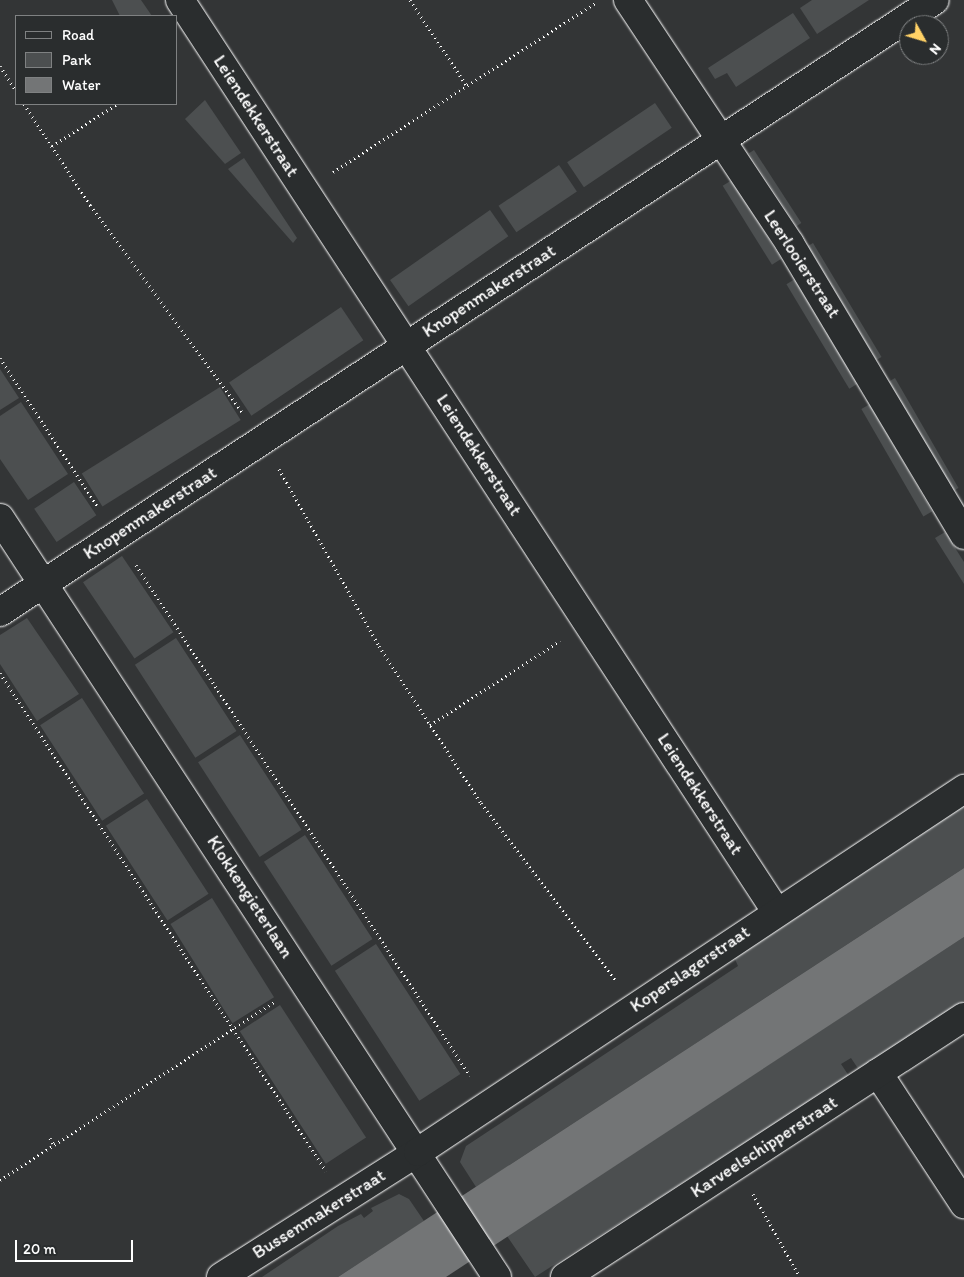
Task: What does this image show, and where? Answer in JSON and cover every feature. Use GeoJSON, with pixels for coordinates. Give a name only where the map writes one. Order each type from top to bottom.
{"type":"FeatureCollection","features":[{"type":"Feature","properties":{"kind":"street","name":"Leiendekkerstraat"},"geometry":{"type":"LineString","coordinates":[[180,0],[776,911]]}},
{"type":"Feature","properties":{"kind":"street","name":"Leerlooierstraat"},"geometry":{"type":"LineString","coordinates":[[628,0],[867,368],[964,535]]}},
{"type":"Feature","properties":{"kind":"street","name":"Knopenmakerstraat"},"geometry":{"type":"LineString","coordinates":[[0,612],[406,344],[721,141],[935,0]]}},
{"type":"Feature","properties":{"kind":"street","name":"Klokkengieterlaan"},"geometry":{"type":"LineString","coordinates":[[0,518],[425,1163],[497,1277]]}},
{"type":"Feature","properties":{"kind":"street","name":"Koperslagerstraat"},"geometry":{"type":"LineString","coordinates":[[425,1163],[489,1104],[776,911],[964,789]]}},
{"type":"Feature","properties":{"kind":"street","name":"Karveelschipperstraat"},"geometry":{"type":"LineString","coordinates":[[565,1277],[964,1017]]}},
{"type":"Feature","properties":{"kind":"street"},"geometry":{"type":"LineString","coordinates":[[878,1073],[964,1204]]}},
{"type":"Feature","properties":{"kind":"street","name":"Bussenmakerstraat"},"geometry":{"type":"LineString","coordinates":[[221,1277],[344,1199],[425,1163]]}},
{"type":"Feature","properties":{"kind":"path"},"geometry":{"type":"LineString","coordinates":[[410,0],[466,86]]}},
{"type":"Feature","properties":{"kind":"path"},"geometry":{"type":"LineString","coordinates":[[305,190],[600,0]]}},
{"type":"Feature","properties":{"kind":"path"},"geometry":{"type":"LineString","coordinates":[[0,66],[15,89]]}},
{"type":"Feature","properties":{"kind":"path"},"geometry":{"type":"LineString","coordinates":[[25,105],[52,146],[220,376],[260,440],[379,646],[481,803],[634,1006]]}},
{"type":"Feature","properties":{"kind":"path"},"geometry":{"type":"LineString","coordinates":[[52,146],[115,105]]}},
{"type":"Feature","properties":{"kind":"path"},"geometry":{"type":"LineString","coordinates":[[0,358],[489,1104]]}},
{"type":"Feature","properties":{"kind":"path"},"geometry":{"type":"LineString","coordinates":[[430,725],[588,623]]}},
{"type":"Feature","properties":{"kind":"path"},"geometry":{"type":"LineString","coordinates":[[0,674],[344,1199]]}},
{"type":"Feature","properties":{"kind":"path"},"geometry":{"type":"LineString","coordinates":[[0,1180],[306,982]]}},
{"type":"Feature","properties":{"kind":"path"},"geometry":{"type":"LineString","coordinates":[[50,1138],[54,1145]]}},
{"type":"Feature","properties":{"kind":"path"},"geometry":{"type":"LineString","coordinates":[[737,1165],[800,1277]]}},
{"type":"Feature","properties":{"kind":"green space"},"geometry":{"type":"Polygon","coordinates":[[[112,0],[141,0],[151,15],[120,15],[112,0]]]}},
{"type":"Feature","properties":{"kind":"green space"},"geometry":{"type":"Polygon","coordinates":[[[812,0],[869,0],[817,34],[800,8],[812,0]]]}},
{"type":"Feature","properties":{"kind":"green space"},"geometry":{"type":"Polygon","coordinates":[[[793,13],[810,38],[736,87],[727,73],[715,79],[708,68],[793,13]]]}},
{"type":"Feature","properties":{"kind":"green space"},"geometry":{"type":"Polygon","coordinates":[[[205,100],[241,153],[225,164],[185,119],[205,100]]]}},
{"type":"Feature","properties":{"kind":"green space"},"geometry":{"type":"Polygon","coordinates":[[[655,103],[672,128],[584,187],[567,162],[655,103]]]}},
{"type":"Feature","properties":{"kind":"green space"},"geometry":{"type":"Polygon","coordinates":[[[754,150],[801,223],[796,226],[749,153],[754,150]]]}},
{"type":"Feature","properties":{"kind":"green space"},"geometry":{"type":"Polygon","coordinates":[[[244,158],[297,238],[293,243],[228,169],[244,158]]]}},
{"type":"Feature","properties":{"kind":"green space"},"geometry":{"type":"Polygon","coordinates":[[[559,165],[577,192],[516,232],[498,206],[559,165]]]}},
{"type":"Feature","properties":{"kind":"green space"},"geometry":{"type":"Polygon","coordinates":[[[732,180],[781,259],[772,265],[723,186],[732,180]]]}},
{"type":"Feature","properties":{"kind":"green space"},"geometry":{"type":"Polygon","coordinates":[[[490,210],[508,236],[408,306],[390,280],[490,210]]]}},
{"type":"Feature","properties":{"kind":"green space"},"geometry":{"type":"Polygon","coordinates":[[[813,243],[882,357],[876,360],[808,246],[813,243]]]}},
{"type":"Feature","properties":{"kind":"green space"},"geometry":{"type":"Polygon","coordinates":[[[795,279],[858,384],[849,389],[786,284],[795,279]]]}},
{"type":"Feature","properties":{"kind":"green space"},"geometry":{"type":"Polygon","coordinates":[[[341,307],[363,340],[251,416],[229,382],[341,307]]]}},
{"type":"Feature","properties":{"kind":"green space"},"geometry":{"type":"Polygon","coordinates":[[[0,369],[19,398],[0,410],[0,369]]]}},
{"type":"Feature","properties":{"kind":"green space"},"geometry":{"type":"Polygon","coordinates":[[[895,378],[958,488],[952,491],[889,382],[895,378]]]}},
{"type":"Feature","properties":{"kind":"green space"},"geometry":{"type":"Polygon","coordinates":[[[220,387],[241,420],[102,506],[82,473],[220,387]]]}},
{"type":"Feature","properties":{"kind":"green space"},"geometry":{"type":"Polygon","coordinates":[[[21,402],[68,474],[28,500],[0,459],[0,416],[21,402]]]}},
{"type":"Feature","properties":{"kind":"green space"},"geometry":{"type":"Polygon","coordinates":[[[870,404],[932,511],[923,516],[861,409],[870,404]]]}},
{"type":"Feature","properties":{"kind":"green space"},"geometry":{"type":"Polygon","coordinates":[[[74,482],[96,515],[57,542],[34,509],[74,482]]]}},
{"type":"Feature","properties":{"kind":"green space"},"geometry":{"type":"Polygon","coordinates":[[[945,532],[964,562],[964,584],[935,538],[945,532]]]}},
{"type":"Feature","properties":{"kind":"green space"},"geometry":{"type":"Polygon","coordinates":[[[122,556],[173,632],[134,659],[83,582],[122,556]]]}},
{"type":"Feature","properties":{"kind":"green space"},"geometry":{"type":"Polygon","coordinates":[[[27,618],[79,694],[37,721],[0,664],[0,635],[27,618]]]}},
{"type":"Feature","properties":{"kind":"green space"},"geometry":{"type":"Polygon","coordinates":[[[176,638],[236,731],[195,758],[135,665],[176,638]]]}},
{"type":"Feature","properties":{"kind":"green space"},"geometry":{"type":"Polygon","coordinates":[[[82,698],[144,794],[102,821],[40,725],[82,698]]]}},
{"type":"Feature","properties":{"kind":"green space"},"geometry":{"type":"Polygon","coordinates":[[[240,735],[302,830],[260,857],[198,762],[240,735]]]}},
{"type":"Feature","properties":{"kind":"green space"},"geometry":{"type":"Polygon","coordinates":[[[147,799],[209,894],[167,920],[106,826],[147,799]]]}},
{"type":"Feature","properties":{"kind":"green space"},"geometry":{"type":"Polygon","coordinates":[[[964,805],[964,868],[476,1187],[460,1162],[466,1146],[738,966],[734,957],[964,805]]]}},
{"type":"Feature","properties":{"kind":"green space"},"geometry":{"type":"Polygon","coordinates":[[[305,835],[373,939],[331,966],[264,862],[305,835]]]}},
{"type":"Feature","properties":{"kind":"green space"},"geometry":{"type":"Polygon","coordinates":[[[212,898],[274,997],[232,1023],[170,924],[212,898]]]}},
{"type":"Feature","properties":{"kind":"green space"},"geometry":{"type":"Polygon","coordinates":[[[964,937],[964,1001],[859,1070],[851,1058],[841,1064],[849,1076],[535,1277],[507,1236],[964,937]]]}},
{"type":"Feature","properties":{"kind":"green space"},"geometry":{"type":"Polygon","coordinates":[[[376,944],[460,1074],[419,1101],[335,971],[376,944]]]}},
{"type":"Feature","properties":{"kind":"green space"},"geometry":{"type":"Polygon","coordinates":[[[280,1005],[366,1138],[326,1164],[240,1031],[280,1005]]]}},
{"type":"Feature","properties":{"kind":"green space"},"geometry":{"type":"Polygon","coordinates":[[[399,1194],[409,1199],[424,1221],[338,1277],[262,1277],[338,1226],[361,1214],[364,1218],[373,1211],[371,1208],[399,1194]]]}},
{"type":"Feature","properties":{"kind":"water"},"geometry":{"type":"Polygon","coordinates":[[[964,868],[964,937],[446,1277],[338,1277],[964,868]]]}}]}
